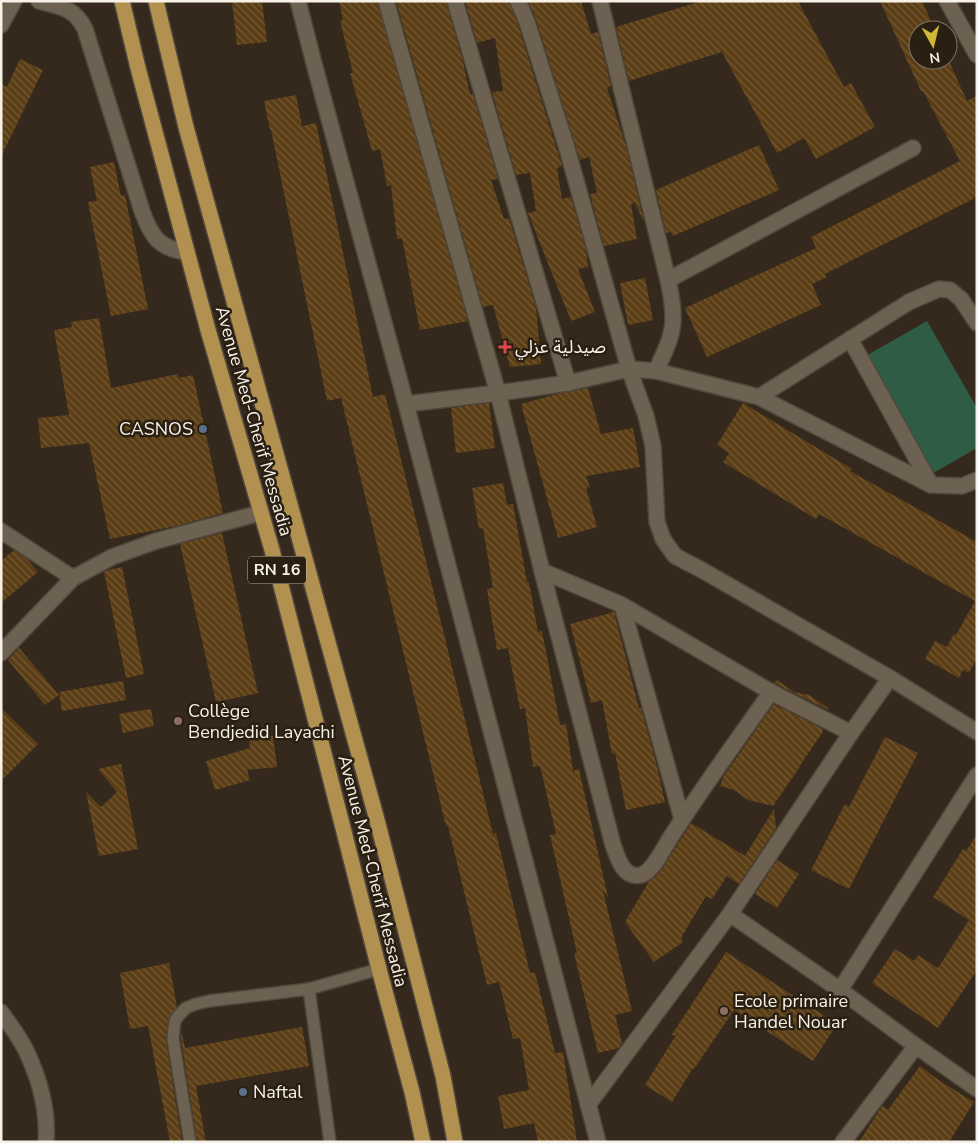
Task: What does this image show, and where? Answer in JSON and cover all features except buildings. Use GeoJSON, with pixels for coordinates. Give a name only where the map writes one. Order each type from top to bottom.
{"type":"FeatureCollection","features":[{"type":"Feature","properties":{"kind":"highway","name":"Avenue Med-Cherif Messadia"},"geometry":{"type":"LineString","coordinates":[[122,1],[208,330],[274,560],[412,1092],[423,1142]]}},
{"type":"Feature","properties":{"kind":"highway","name":"Avenue Med-Cherif Messadia"},"geometry":{"type":"LineString","coordinates":[[156,1],[186,127],[382,839],[443,1076],[455,1133],[455,1142]]}},
{"type":"Feature","properties":{"kind":"street"},"geometry":{"type":"LineString","coordinates":[[1,25],[14,1]]}},
{"type":"Feature","properties":{"kind":"street"},"geometry":{"type":"LineString","coordinates":[[39,1],[68,9],[81,21],[150,232],[166,248],[187,252]]}},
{"type":"Feature","properties":{"kind":"street"},"geometry":{"type":"LineString","coordinates":[[298,1],[406,404],[598,1142]]}},
{"type":"Feature","properties":{"kind":"street"},"geometry":{"type":"LineString","coordinates":[[386,1],[498,393],[606,820],[613,845],[623,868],[629,874],[638,876],[645,874],[653,866],[682,819],[771,692]]}},
{"type":"Feature","properties":{"kind":"street"},"geometry":{"type":"LineString","coordinates":[[456,1],[568,383]]}},
{"type":"Feature","properties":{"kind":"street"},"geometry":{"type":"LineString","coordinates":[[518,1],[527,22],[566,145],[628,369],[646,416],[653,446],[657,522],[664,539],[675,556],[890,678],[977,732]]}},
{"type":"Feature","properties":{"kind":"street"},"geometry":{"type":"LineString","coordinates":[[600,1],[672,301],[673,321],[667,346],[656,371]]}},
{"type":"Feature","properties":{"kind":"street"},"geometry":{"type":"LineString","coordinates":[[946,1],[977,55]]}},
{"type":"Feature","properties":{"kind":"street"},"geometry":{"type":"LineString","coordinates":[[668,280],[913,148]]}},
{"type":"Feature","properties":{"kind":"street"},"geometry":{"type":"LineString","coordinates":[[759,397],[909,302],[939,289],[950,290],[960,299],[977,323]]}},
{"type":"Feature","properties":{"kind":"street"},"geometry":{"type":"LineString","coordinates":[[850,339],[931,485]]}},
{"type":"Feature","properties":{"kind":"street"},"geometry":{"type":"LineString","coordinates":[[406,404],[568,383],[628,369],[656,371],[759,397],[931,485],[962,486],[977,480]]}},
{"type":"Feature","properties":{"kind":"street"},"geometry":{"type":"LineString","coordinates":[[1,653],[73,578],[112,558],[156,541],[260,513]]}},
{"type":"Feature","properties":{"kind":"street"},"geometry":{"type":"LineString","coordinates":[[1,531],[73,578]]}},
{"type":"Feature","properties":{"kind":"street"},"geometry":{"type":"LineString","coordinates":[[542,571],[622,604],[771,692],[852,733]]}},
{"type":"Feature","properties":{"kind":"street"},"geometry":{"type":"LineString","coordinates":[[622,604],[682,819]]}},
{"type":"Feature","properties":{"kind":"street"},"geometry":{"type":"LineString","coordinates":[[588,1105],[730,914],[890,678]]}},
{"type":"Feature","properties":{"kind":"street"},"geometry":{"type":"LineString","coordinates":[[840,990],[977,775]]}},
{"type":"Feature","properties":{"kind":"street"},"geometry":{"type":"LineString","coordinates":[[730,914],[840,990],[977,1089]]}},
{"type":"Feature","properties":{"kind":"street"},"geometry":{"type":"LineString","coordinates":[[1,1012],[28,1053],[44,1105],[46,1142]]}},
{"type":"Feature","properties":{"kind":"street"},"geometry":{"type":"LineString","coordinates":[[843,1142],[916,1046]]}},
{"type":"Feature","properties":{"kind":"lane"},"geometry":{"type":"LineString","coordinates":[[190,1142],[173,1039],[174,1028],[179,1014],[186,1008],[209,1001],[309,989],[379,969]]}},
{"type":"Feature","properties":{"kind":"lane"},"geometry":{"type":"LineString","coordinates":[[309,989],[330,1142]]}},
{"type":"Feature","properties":{"kind":"green space"},"geometry":{"type":"Polygon","coordinates":[[[927,321],[977,408],[977,448],[923,479],[855,362],[927,321]]]}},
{"type":"Feature","properties":{"kind":"place","name":"صيدلية عزلي"},"geometry":{"type":"Point","coordinates":[505,347]}},
{"type":"Feature","properties":{"kind":"place","name":"CASNOS"},"geometry":{"type":"Point","coordinates":[203,429]}},
{"type":"Feature","properties":{"kind":"place","name":"Collège Bendjedid Layachi"},"geometry":{"type":"Point","coordinates":[178,721]}},
{"type":"Feature","properties":{"kind":"place","name":"Ecole primaire Handel Nouar"},"geometry":{"type":"Point","coordinates":[724,1011]}},
{"type":"Feature","properties":{"kind":"place","name":"Naftal"},"geometry":{"type":"Point","coordinates":[243,1092]}}]}
